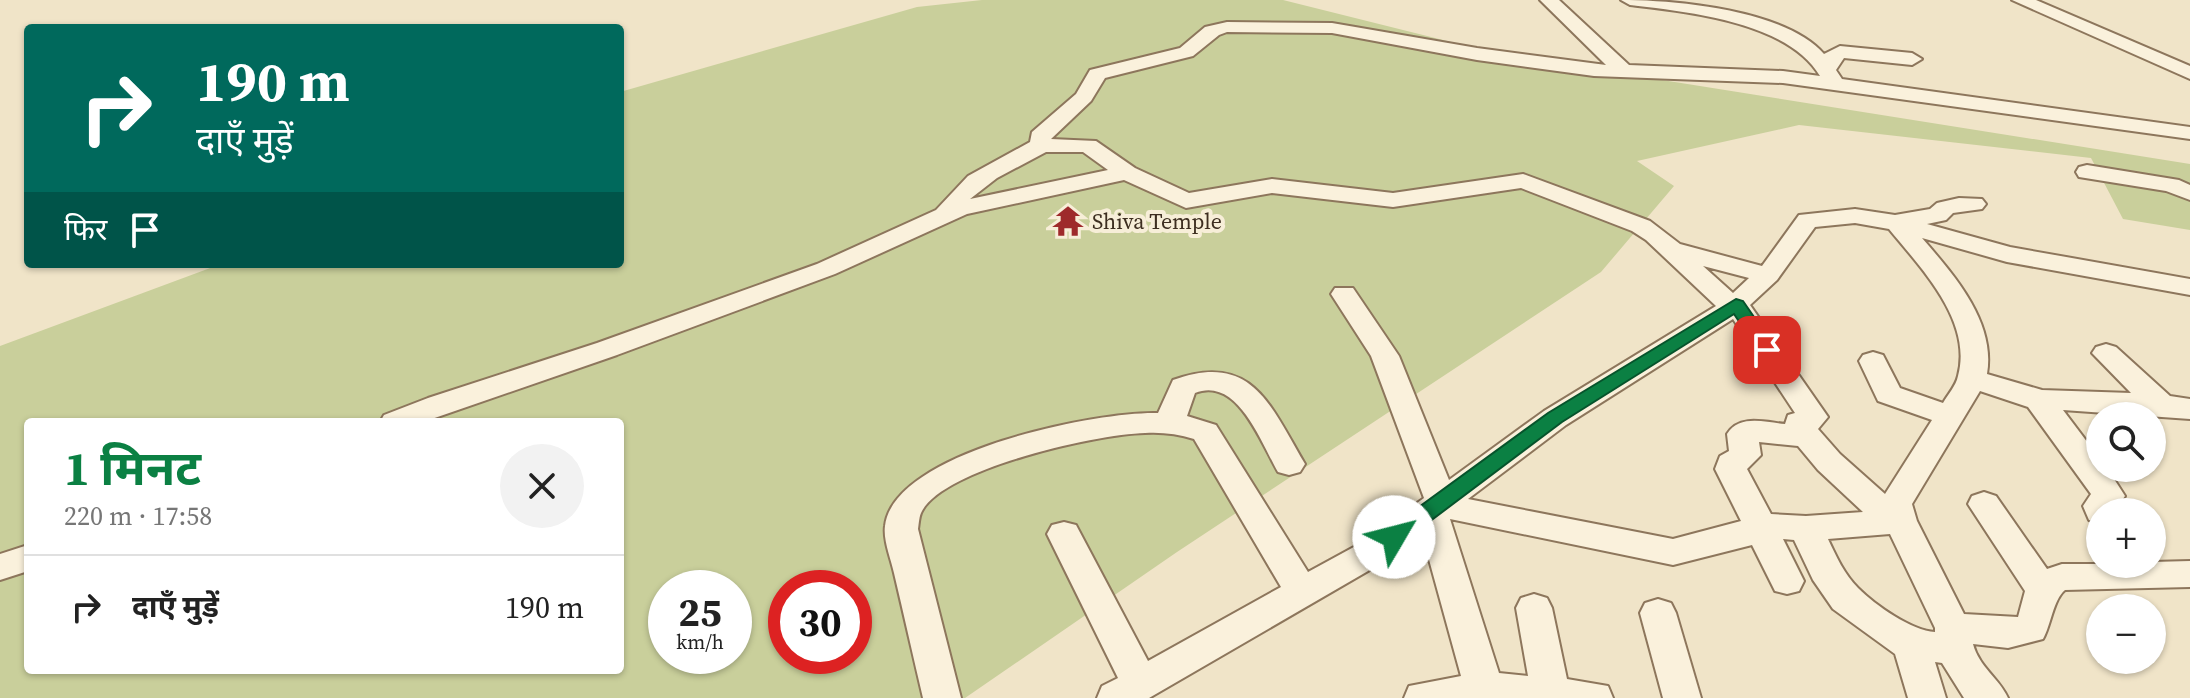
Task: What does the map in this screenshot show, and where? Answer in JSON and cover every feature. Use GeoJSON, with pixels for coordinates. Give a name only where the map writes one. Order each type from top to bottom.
{"type":"FeatureCollection","features":[{"type":"Feature","properties":{"kind":"street"},"geometry":{"type":"LineString","coordinates":[[1549,0],[1625,72]]}},
{"type":"Feature","properties":{"kind":"street"},"geometry":{"type":"LineString","coordinates":[[1630,0],[1676,5],[1772,26],[1819,57],[1831,76]]}},
{"type":"Feature","properties":{"kind":"street"},"geometry":{"type":"LineString","coordinates":[[2021,0],[2190,73]]}},
{"type":"Feature","properties":{"kind":"street"},"geometry":{"type":"LineString","coordinates":[[1042,145],[1040,137],[1084,97],[1097,74],[1186,52],[1212,31],[1227,27],[1332,28],[1477,54],[1625,72],[1831,76],[2190,133]]}},
{"type":"Feature","properties":{"kind":"street"},"geometry":{"type":"LineString","coordinates":[[1831,76],[1832,57],[1840,52],[1912,59]]}},
{"type":"Feature","properties":{"kind":"street"},"geometry":{"type":"LineString","coordinates":[[945,214],[954,199],[972,184],[1042,145],[1088,146],[1127,173],[1186,201],[1272,186],[1393,200],[1523,181],[1641,226],[1735,306],[1813,417],[1799,422],[1807,436],[1858,490],[1900,521]]}},
{"type":"Feature","properties":{"kind":"street"},"geometry":{"type":"LineString","coordinates":[[2087,172],[2171,185],[2190,193]]}},
{"type":"Feature","properties":{"kind":"street"},"geometry":{"type":"LineString","coordinates":[[405,418],[826,269],[945,214],[985,202],[1127,173]]}},
{"type":"Feature","properties":{"kind":"street"},"geometry":{"type":"LineString","coordinates":[[1895,222],[1938,215],[1947,208],[1974,204]]}},
{"type":"Feature","properties":{"kind":"street"},"geometry":{"type":"LineString","coordinates":[[1064,534],[1128,691],[1375,551],[1555,418],[1735,306],[1768,275],[1800,226],[1808,220],[1855,216],[1895,222],[2007,254],[2180,285],[2190,309]]}},
{"type":"Feature","properties":{"kind":"street"},"geometry":{"type":"LineString","coordinates":[[1895,222],[1962,307],[1977,361],[1972,380],[1897,498],[1900,521],[1980,690]]}},
{"type":"Feature","properties":{"kind":"street"},"geometry":{"type":"LineString","coordinates":[[1671,249],[1768,275]]}},
{"type":"Feature","properties":{"kind":"street"},"geometry":{"type":"LineString","coordinates":[[1344,294],[1385,356],[1436,504],[1484,688]]}},
{"type":"Feature","properties":{"kind":"street"},"geometry":{"type":"LineString","coordinates":[[2106,353],[2158,402]]}},
{"type":"Feature","properties":{"kind":"street"},"geometry":{"type":"LineString","coordinates":[[1873,361],[1888,394],[1950,416]]}},
{"type":"Feature","properties":{"kind":"street"},"geometry":{"type":"LineString","coordinates":[[1169,422],[1183,387],[1206,377],[1225,380],[1253,405],[1289,464]]}},
{"type":"Feature","properties":{"kind":"street"},"geometry":{"type":"LineString","coordinates":[[1972,380],[2037,399],[2086,402]]}},
{"type":"Feature","properties":{"kind":"street"},"geometry":{"type":"LineString","coordinates":[[2037,399],[2106,488],[2107,498]]}},
{"type":"Feature","properties":{"kind":"street"},"geometry":{"type":"LineString","coordinates":[[2166,404],[2190,409]]}},
{"type":"Feature","properties":{"kind":"street"},"geometry":{"type":"LineString","coordinates":[[942,698],[901,529],[904,512],[918,494],[943,476],[1049,439],[1104,426],[1169,422],[1186,423],[1205,432],[1302,592]]}},
{"type":"Feature","properties":{"kind":"street"},"geometry":{"type":"LineString","coordinates":[[1787,581],[1731,464],[1745,455],[1742,434],[1750,430],[1807,436]]}},
{"type":"Feature","properties":{"kind":"street"},"geometry":{"type":"LineString","coordinates":[[1436,504],[1673,552],[1738,537],[1760,526],[1806,528],[1900,521]]}},
{"type":"Feature","properties":{"kind":"street"},"geometry":{"type":"LineString","coordinates":[[1984,504],[2043,590]]}},
{"type":"Feature","properties":{"kind":"street"},"geometry":{"type":"LineString","coordinates":[[1806,528],[1825,571],[1846,599],[1919,675],[1980,690]]}},
{"type":"Feature","properties":{"kind":"street"},"geometry":{"type":"LineString","coordinates":[[0,567],[24,559]]}},
{"type":"Feature","properties":{"kind":"street"},"geometry":{"type":"LineString","coordinates":[[1919,675],[1953,638],[2030,629],[2049,581],[2086,576]]}},
{"type":"Feature","properties":{"kind":"street"},"geometry":{"type":"LineString","coordinates":[[1534,608],[1550,692]]}},
{"type":"Feature","properties":{"kind":"street"},"geometry":{"type":"LineString","coordinates":[[1658,613],[1682,698]]}},
{"type":"Feature","properties":{"kind":"street"},"geometry":{"type":"LineString","coordinates":[[1423,698],[1484,688],[1594,698]]}},
{"type":"Feature","properties":{"kind":"green space"},"geometry":{"type":"Polygon","coordinates":[[[982,0],[1283,0],[1499,54],[2190,164],[2190,230],[2123,219],[2091,158],[1799,125],[1637,161],[1674,186],[1601,272],[1177,552],[965,698],[0,698],[0,346],[210,268],[624,268],[624,91],[917,7],[982,0]]]}},
{"type":"Feature","properties":{"kind":"place","name":"Shiva Temple"},"geometry":{"type":"Point","coordinates":[1068,221]}},
{"type":"Feature","properties":{"kind":"route"},"geometry":{"type":"LineString","coordinates":[[1394,537],[1555,418],[1736,304],[1767,350]]}}]}
